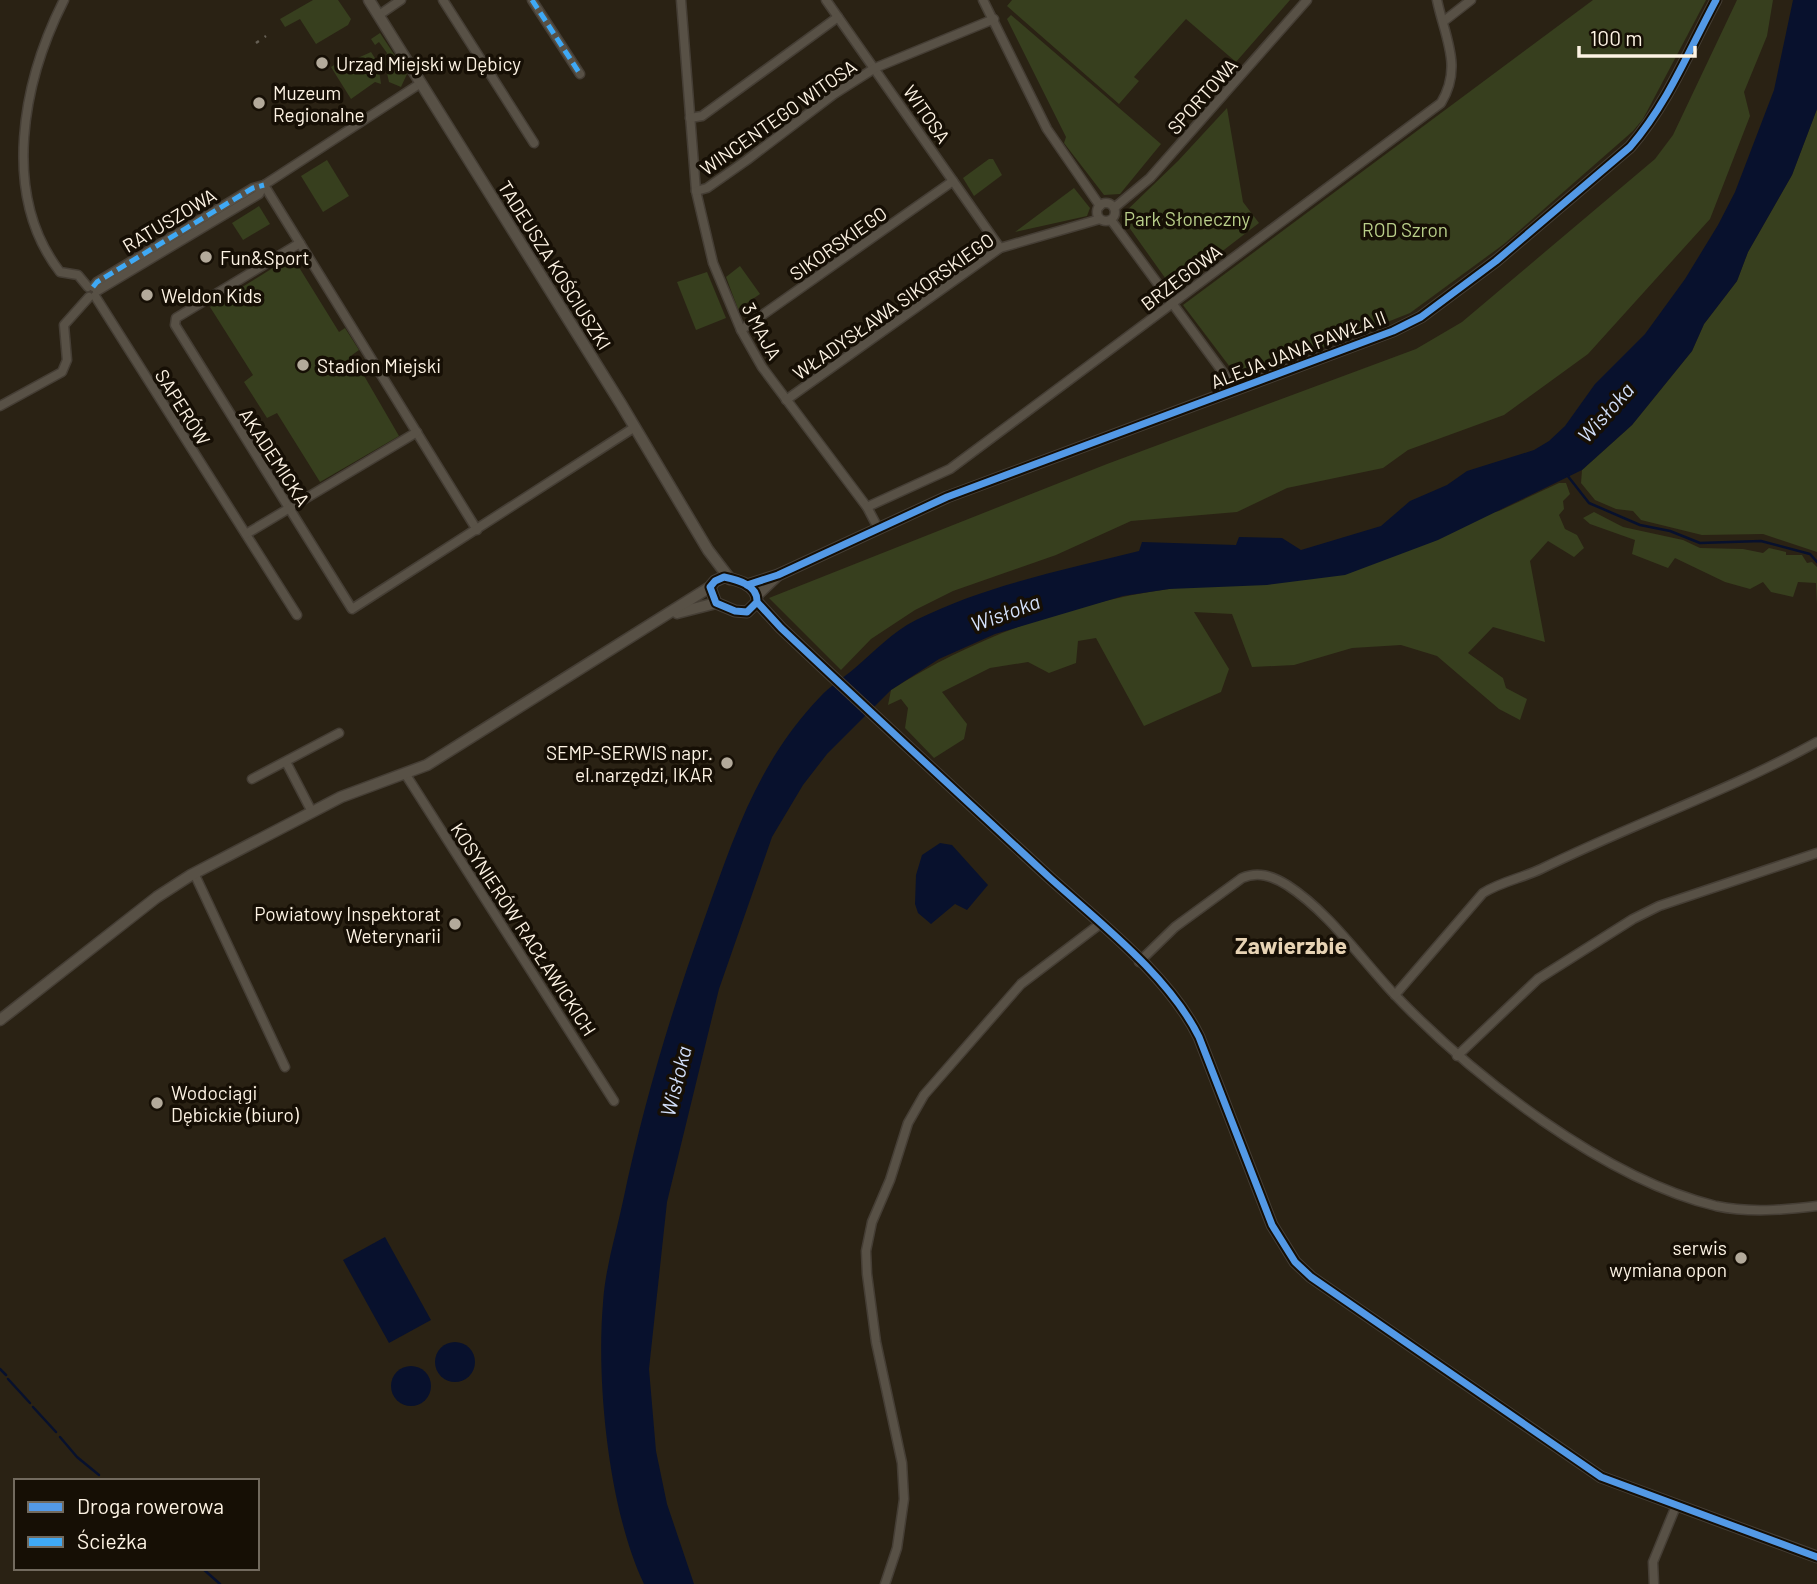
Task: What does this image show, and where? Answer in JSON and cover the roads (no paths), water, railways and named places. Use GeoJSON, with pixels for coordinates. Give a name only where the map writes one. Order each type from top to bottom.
{"type":"FeatureCollection","features":[{"type":"Feature","properties":{"kind":"street","name":"SAPERÓW"},"geometry":{"type":"LineString","coordinates":[[64,0],[43,46],[30,94],[23,146],[24,180],[35,229],[60,272],[78,275],[92,292],[297,615]]}},
{"type":"Feature","properties":{"kind":"street","name":"TADEUSZA KOŚCIUSZKI"},"geometry":{"type":"LineString","coordinates":[[369,0],[635,427],[708,550],[730,579]]}},
{"type":"Feature","properties":{"kind":"street"},"geometry":{"type":"LineString","coordinates":[[379,15],[401,0]]}},
{"type":"Feature","properties":{"kind":"street"},"geometry":{"type":"LineString","coordinates":[[443,0],[534,143]]}},
{"type":"Feature","properties":{"kind":"street"},"geometry":{"type":"LineString","coordinates":[[532,0],[580,74]]}},
{"type":"Feature","properties":{"kind":"street","name":"3 MAJA"},"geometry":{"type":"LineString","coordinates":[[681,0],[696,191],[713,264],[741,330],[786,400],[867,507],[878,528]]}},
{"type":"Feature","properties":{"kind":"street","name":"WITOSA"},"geometry":{"type":"LineString","coordinates":[[826,0],[1000,248]]}},
{"type":"Feature","properties":{"kind":"street"},"geometry":{"type":"LineString","coordinates":[[983,0],[1047,129],[1100,206]]}},
{"type":"Feature","properties":{"kind":"street","name":"SPORTOWA"},"geometry":{"type":"LineString","coordinates":[[1114,208],[1150,178],[1307,0]]}},
{"type":"Feature","properties":{"kind":"street"},"geometry":{"type":"LineString","coordinates":[[1437,0],[1444,21],[1471,0]]}},
{"type":"Feature","properties":{"kind":"street","name":"ALEJA JANA PAWŁA II"},"geometry":{"type":"LineString","coordinates":[[747,585],[778,575],[947,497],[1393,331],[1420,317],[1496,261],[1609,167],[1649,125],[1716,0]]}},
{"type":"Feature","properties":{"kind":"street"},"geometry":{"type":"LineString","coordinates":[[690,118],[702,116],[838,17]]}},
{"type":"Feature","properties":{"kind":"street","name":"WINCENTEGO WITOSA"},"geometry":{"type":"LineString","coordinates":[[696,191],[707,188],[834,94],[875,68],[994,19]]}},
{"type":"Feature","properties":{"kind":"street","name":"BRZEGOWA"},"geometry":{"type":"LineString","coordinates":[[867,507],[950,469],[1441,103],[1453,79],[1444,21]]}},
{"type":"Feature","properties":{"kind":"street","name":"RATUSZOWA"},"geometry":{"type":"LineString","coordinates":[[0,407],[62,372],[67,360],[64,325],[92,292],[257,196],[264,185],[421,83]]}},
{"type":"Feature","properties":{"kind":"street","name":"SIKORSKIEGO"},"geometry":{"type":"LineString","coordinates":[[741,330],[953,181]]}},
{"type":"Feature","properties":{"kind":"street"},"geometry":{"type":"LineString","coordinates":[[264,185],[477,530]]}},
{"type":"Feature","properties":{"kind":"street"},"geometry":{"type":"LineString","coordinates":[[1100,206],[1108,204],[1114,208],[1115,213],[1111,220]]}},
{"type":"Feature","properties":{"kind":"street"},"geometry":{"type":"LineString","coordinates":[[1100,206],[1097,214],[1100,219],[1111,220],[1236,390]]}},
{"type":"Feature","properties":{"kind":"street","name":"WŁADYSŁAWA SIKORSKIEGO"},"geometry":{"type":"LineString","coordinates":[[786,400],[1000,248],[1100,219]]}},
{"type":"Feature","properties":{"kind":"street","name":"AKADEMICKA"},"geometry":{"type":"LineString","coordinates":[[300,243],[176,318],[174,325],[352,609],[635,427]]}},
{"type":"Feature","properties":{"kind":"street"},"geometry":{"type":"LineString","coordinates":[[246,534],[416,432]]}},
{"type":"Feature","properties":{"kind":"street","name":"TADEUSZA KOŚCIUSZKI"},"geometry":{"type":"LineString","coordinates":[[708,550],[713,584]]}},
{"type":"Feature","properties":{"kind":"street","name":"ALEJA JANA PAWŁA II"},"geometry":{"type":"LineString","coordinates":[[757,598],[778,575]]}},
{"type":"Feature","properties":{"kind":"street"},"geometry":{"type":"LineString","coordinates":[[0,1020],[150,902],[194,873],[341,797],[427,765],[666,617],[713,584],[730,579],[747,585],[781,628],[1100,924],[1189,1017],[1272,1225],[1295,1262],[1311,1277],[1584,1466],[1616,1485],[1817,1557]]}},
{"type":"Feature","properties":{"kind":"street"},"geometry":{"type":"LineString","coordinates":[[713,584],[710,594],[716,603],[735,611],[747,612],[781,628]]}},
{"type":"Feature","properties":{"kind":"street"},"geometry":{"type":"LineString","coordinates":[[747,612],[757,598]]}},
{"type":"Feature","properties":{"kind":"street"},"geometry":{"type":"LineString","coordinates":[[666,617],[716,603]]}},
{"type":"Feature","properties":{"kind":"street"},"geometry":{"type":"LineString","coordinates":[[253,779],[339,733]]}},
{"type":"Feature","properties":{"kind":"street"},"geometry":{"type":"LineString","coordinates":[[1395,995],[1483,893],[1493,887],[1522,878],[1620,830],[1779,763],[1817,742]]}},
{"type":"Feature","properties":{"kind":"street"},"geometry":{"type":"LineString","coordinates":[[286,762],[312,812]]}},
{"type":"Feature","properties":{"kind":"street","name":"KOSYNIERÓW RACŁAWICKICH"},"geometry":{"type":"LineString","coordinates":[[406,775],[614,1101]]}},
{"type":"Feature","properties":{"kind":"street"},"geometry":{"type":"LineString","coordinates":[[1457,1056],[1538,979],[1633,919],[1658,906],[1817,853]]}},
{"type":"Feature","properties":{"kind":"street"},"geometry":{"type":"LineString","coordinates":[[194,873],[285,1068]]}},
{"type":"Feature","properties":{"kind":"street"},"geometry":{"type":"LineString","coordinates":[[1139,962],[1163,937],[1242,878],[1259,874],[1278,879],[1313,906],[1395,995],[1457,1056],[1562,1132],[1649,1184],[1719,1206],[1784,1210],[1817,1206]]}},
{"type":"Feature","properties":{"kind":"street"},"geometry":{"type":"LineString","coordinates":[[885,1584],[897,1548],[904,1499],[902,1463],[876,1342],[867,1274],[866,1251],[872,1222],[890,1180],[908,1123],[924,1096],[1021,984],[1100,924]]}},
{"type":"Feature","properties":{"kind":"street"},"geometry":{"type":"LineString","coordinates":[[1654,1584],[1653,1562],[1676,1507]]}},
{"type":"Feature","properties":{"kind":"water","name":"Wisłoka"},"geometry":{"type":"Polygon","coordinates":[[[1793,0],[1817,0],[1817,109],[1792,175],[1748,252],[1737,281],[1704,324],[1692,351],[1632,425],[1582,470],[1438,540],[1345,575],[1267,585],[1169,589],[1123,596],[995,634],[939,659],[891,690],[827,754],[803,785],[772,837],[719,989],[667,1202],[649,1369],[656,1451],[667,1504],[694,1584],[644,1584],[622,1521],[608,1446],[601,1335],[606,1277],[649,1094],[692,955],[737,830],[764,775],[798,722],[828,689],[899,630],[970,597],[1139,551],[1142,542],[1236,545],[1239,537],[1282,538],[1301,550],[1381,526],[1410,501],[1447,485],[1467,471],[1534,450],[1549,441],[1565,426],[1595,384],[1645,334],[1685,279],[1718,225],[1735,192],[1774,90],[1793,0]]]}},
{"type":"Feature","properties":{"kind":"water"},"geometry":{"type":"Polygon","coordinates":[[[940,843],[952,845],[988,885],[967,910],[955,904],[931,924],[918,913],[915,904],[916,875],[922,855],[940,843]]]}},
{"type":"Feature","properties":{"kind":"water"},"geometry":{"type":"Polygon","coordinates":[[[385,1237],[431,1320],[389,1343],[343,1260],[385,1237]]]}},
{"type":"Feature","properties":{"kind":"water"},"geometry":{"type":"Polygon","coordinates":[[[455,1342],[463,1343],[469,1348],[474,1354],[474,1370],[469,1376],[463,1381],[455,1382],[447,1381],[441,1376],[436,1370],[435,1362],[436,1354],[441,1348],[447,1343],[455,1342]]]}},
{"type":"Feature","properties":{"kind":"water"},"geometry":{"type":"Polygon","coordinates":[[[411,1366],[419,1367],[425,1372],[430,1378],[430,1394],[425,1400],[419,1405],[411,1406],[403,1405],[397,1400],[392,1394],[391,1386],[392,1378],[397,1372],[403,1367],[411,1366]]]}},
{"type":"Feature","properties":{"kind":"waterway"},"geometry":{"type":"LineString","coordinates":[[1567,475],[1589,503],[1640,525],[1670,531],[1700,543],[1761,541],[1810,554],[1817,562]]}},
{"type":"Feature","properties":{"kind":"waterway"},"geometry":{"type":"LineString","coordinates":[[0,1369],[6,1375]]}},
{"type":"Feature","properties":{"kind":"waterway"},"geometry":{"type":"LineString","coordinates":[[8,1379],[30,1403]]}},
{"type":"Feature","properties":{"kind":"waterway"},"geometry":{"type":"LineString","coordinates":[[33,1407],[56,1432]]}},
{"type":"Feature","properties":{"kind":"waterway"},"geometry":{"type":"LineString","coordinates":[[60,1437],[77,1457],[99,1475]]}},
{"type":"Feature","properties":{"kind":"waterway"},"geometry":{"type":"LineString","coordinates":[[204,1570],[220,1584]]}},
{"type":"Feature","properties":{"kind":"railway"},"geometry":{"type":"LineString","coordinates":[[256,43],[266,36]]}},
{"type":"Feature","properties":{"kind":"place","name":"Urząd Miejski w Dębicy"},"geometry":{"type":"Point","coordinates":[322,63]}},
{"type":"Feature","properties":{"kind":"place","name":"Muzeum Regionalne"},"geometry":{"type":"Point","coordinates":[259,103]}},
{"type":"Feature","properties":{"kind":"place","name":"Fun&Sport"},"geometry":{"type":"Point","coordinates":[206,257]}},
{"type":"Feature","properties":{"kind":"place","name":"Weldon Kids"},"geometry":{"type":"Point","coordinates":[147,295]}},
{"type":"Feature","properties":{"kind":"place","name":"Stadion Miejski"},"geometry":{"type":"Point","coordinates":[303,365]}},
{"type":"Feature","properties":{"kind":"place","name":"SEMP-SERWIS napr. el.narzędzi, IKAR"},"geometry":{"type":"Point","coordinates":[727,763]}},
{"type":"Feature","properties":{"kind":"place","name":"Powiatowy Inspektorat Weterynarii"},"geometry":{"type":"Point","coordinates":[455,924]}},
{"type":"Feature","properties":{"kind":"place","name":"Wodociągi Dębickie (biuro)"},"geometry":{"type":"Point","coordinates":[157,1103]}},
{"type":"Feature","properties":{"kind":"place","name":"serwis wymiana opon"},"geometry":{"type":"Point","coordinates":[1741,1258]}},
{"type":"Feature","properties":{"kind":"district","name":"Zawierzbie"},"geometry":{"type":"Point","coordinates":[1291,945]}},
{"type":"Feature","properties":{"kind":"park label","name":"Park Słoneczny"},"geometry":{"type":"Point","coordinates":[1187,218]}},
{"type":"Feature","properties":{"kind":"park label","name":"ROD Szron"},"geometry":{"type":"Point","coordinates":[1405,229]}}]}
